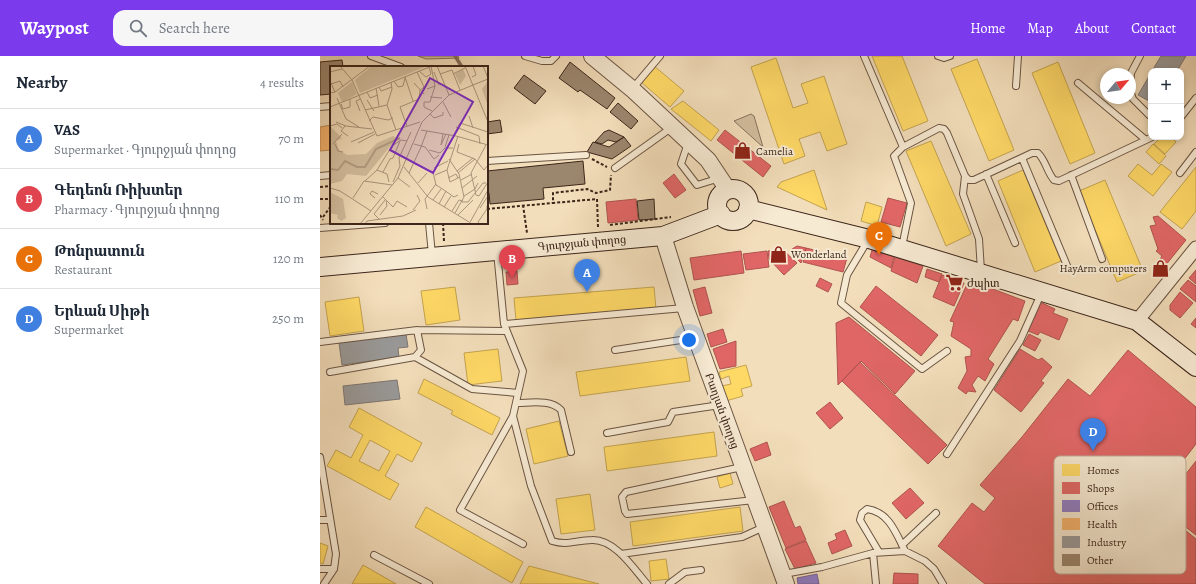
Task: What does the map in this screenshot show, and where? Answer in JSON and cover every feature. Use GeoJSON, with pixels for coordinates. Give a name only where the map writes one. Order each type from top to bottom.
{"type":"FeatureCollection","features":[{"type":"Feature","properties":{"kind":"main road"},"geometry":{"type":"LineString","coordinates":[[725,184],[746,195],[749,204],[748,209],[743,217],[734,220],[724,217],[721,214],[718,210],[718,200],[724,192],[725,184]]}},
{"type":"Feature","properties":{"kind":"main road"},"geometry":{"type":"LineString","coordinates":[[748,209],[901,248],[1137,321],[1196,367]]}},
{"type":"Feature","properties":{"kind":"main road","name":"Գյուրջյան փողոց"},"geometry":{"type":"LineString","coordinates":[[320,267],[663,236],[721,214]]}},
{"type":"Feature","properties":{"kind":"street"},"geometry":{"type":"LineString","coordinates":[[592,56],[632,89],[708,160],[725,184]]}},
{"type":"Feature","properties":{"kind":"street","name":"Բաղյան փողոց"},"geometry":{"type":"LineString","coordinates":[[663,236],[685,307],[784,579]]}},
{"type":"Feature","properties":{"kind":"street"},"geometry":{"type":"LineString","coordinates":[[1137,321],[1196,248]]}},
{"type":"Feature","properties":{"kind":"lane"},"geometry":{"type":"LineString","coordinates":[[371,56],[398,66]]}},
{"type":"Feature","properties":{"kind":"lane"},"geometry":{"type":"LineString","coordinates":[[526,56],[542,61],[551,61],[556,56]]}},
{"type":"Feature","properties":{"kind":"lane"},"geometry":{"type":"LineString","coordinates":[[632,89],[660,56]]}},
{"type":"Feature","properties":{"kind":"lane"},"geometry":{"type":"LineString","coordinates":[[864,56],[904,147]]}},
{"type":"Feature","properties":{"kind":"lane"},"geometry":{"type":"LineString","coordinates":[[938,56],[944,58],[950,56]]}},
{"type":"Feature","properties":{"kind":"lane"},"geometry":{"type":"LineString","coordinates":[[1016,86],[1018,56]]}},
{"type":"Feature","properties":{"kind":"lane"},"geometry":{"type":"LineString","coordinates":[[1134,68],[1140,56]]}},
{"type":"Feature","properties":{"kind":"lane"},"geometry":{"type":"LineString","coordinates":[[1078,83],[1148,138]]}},
{"type":"Feature","properties":{"kind":"lane"},"geometry":{"type":"LineString","coordinates":[[1184,113],[1196,98]]}},
{"type":"Feature","properties":{"kind":"lane"},"geometry":{"type":"LineString","coordinates":[[1136,101],[1148,114]]}},
{"type":"Feature","properties":{"kind":"lane"},"geometry":{"type":"LineString","coordinates":[[320,107],[330,106]]}},
{"type":"Feature","properties":{"kind":"lane"},"geometry":{"type":"LineString","coordinates":[[615,168],[673,127]]}},
{"type":"Feature","properties":{"kind":"lane"},"geometry":{"type":"LineString","coordinates":[[901,248],[911,203],[894,156],[904,147],[939,128],[944,129],[965,176],[969,180],[974,180],[1032,153],[1038,153],[1042,157],[1054,180],[1059,181],[1148,139]]}},
{"type":"Feature","properties":{"kind":"lane"},"geometry":{"type":"LineString","coordinates":[[688,142],[681,164],[694,184],[700,186],[725,184]]}},
{"type":"Feature","properties":{"kind":"lane"},"geometry":{"type":"LineString","coordinates":[[1180,173],[1196,152]]}},
{"type":"Feature","properties":{"kind":"lane"},"geometry":{"type":"LineString","coordinates":[[488,162],[586,155]]}},
{"type":"Feature","properties":{"kind":"lane"},"geometry":{"type":"LineString","coordinates":[[1022,158],[1068,268]]}},
{"type":"Feature","properties":{"kind":"lane"},"geometry":{"type":"LineString","coordinates":[[986,174],[1015,243]]}},
{"type":"Feature","properties":{"kind":"lane"},"geometry":{"type":"LineString","coordinates":[[320,176],[330,175]]}},
{"type":"Feature","properties":{"kind":"lane"},"geometry":{"type":"LineString","coordinates":[[1071,175],[1102,259]]}},
{"type":"Feature","properties":{"kind":"lane"},"geometry":{"type":"LineString","coordinates":[[965,176],[963,194],[978,239],[981,272]]}},
{"type":"Feature","properties":{"kind":"lane"},"geometry":{"type":"LineString","coordinates":[[320,228],[371,224]]}},
{"type":"Feature","properties":{"kind":"lane"},"geometry":{"type":"LineString","coordinates":[[429,224],[432,257]]}},
{"type":"Feature","properties":{"kind":"lane"},"geometry":{"type":"LineString","coordinates":[[869,239],[847,275],[841,303],[922,369],[947,351]]}},
{"type":"Feature","properties":{"kind":"lane"},"geometry":{"type":"LineString","coordinates":[[497,251],[504,324],[523,371],[513,416],[460,510],[523,544]]}},
{"type":"Feature","properties":{"kind":"lane"},"geometry":{"type":"LineString","coordinates":[[947,454],[1020,341],[1043,291]]}},
{"type":"Feature","properties":{"kind":"lane"},"geometry":{"type":"LineString","coordinates":[[504,324],[685,307]]}},
{"type":"Feature","properties":{"kind":"lane"},"geometry":{"type":"LineString","coordinates":[[320,342],[417,330],[506,331]]}},
{"type":"Feature","properties":{"kind":"lane"},"geometry":{"type":"LineString","coordinates":[[415,357],[421,350],[417,330]]}},
{"type":"Feature","properties":{"kind":"lane"},"geometry":{"type":"LineString","coordinates":[[614,350],[696,337]]}},
{"type":"Feature","properties":{"kind":"lane"},"geometry":{"type":"LineString","coordinates":[[330,372],[415,357],[472,389],[518,393]]}},
{"type":"Feature","properties":{"kind":"lane"},"geometry":{"type":"LineString","coordinates":[[516,403],[549,403],[556,405],[561,410],[571,452]]}},
{"type":"Feature","properties":{"kind":"lane"},"geometry":{"type":"LineString","coordinates":[[607,433],[668,422],[673,412],[720,405]]}},
{"type":"Feature","properties":{"kind":"lane"},"geometry":{"type":"LineString","coordinates":[[513,416],[531,486],[552,541],[563,544],[593,539],[608,544],[621,554],[647,584]]}},
{"type":"Feature","properties":{"kind":"lane"},"geometry":{"type":"LineString","coordinates":[[320,457],[336,554],[334,569],[324,584]]}},
{"type":"Feature","properties":{"kind":"lane"},"geometry":{"type":"LineString","coordinates":[[742,467],[626,492],[622,497],[625,511],[627,514],[754,500]]}},
{"type":"Feature","properties":{"kind":"lane"},"geometry":{"type":"LineString","coordinates":[[876,584],[876,552],[860,520],[862,513],[867,509],[878,510],[889,520],[905,551]]}},
{"type":"Feature","properties":{"kind":"lane"},"geometry":{"type":"LineString","coordinates":[[902,545],[936,513]]}},
{"type":"Feature","properties":{"kind":"lane"},"geometry":{"type":"LineString","coordinates":[[320,520],[330,520]]}},
{"type":"Feature","properties":{"kind":"lane"},"geometry":{"type":"LineString","coordinates":[[621,554],[742,537],[764,527]]}},
{"type":"Feature","properties":{"kind":"lane"},"geometry":{"type":"LineString","coordinates":[[784,579],[876,552],[905,551],[925,561],[934,568],[943,584]]}},
{"type":"Feature","properties":{"kind":"lane"},"geometry":{"type":"LineString","coordinates":[[374,555],[429,584]]}},
{"type":"Feature","properties":{"kind":"lane"},"geometry":{"type":"LineString","coordinates":[[320,569],[334,569]]}},
{"type":"Feature","properties":{"kind":"lane"},"geometry":{"type":"LineString","coordinates":[[669,584],[685,572],[701,570]]}},
{"type":"Feature","properties":{"kind":"path"},"geometry":{"type":"LineString","coordinates":[[553,203],[552,193],[587,189],[596,193],[610,190],[612,170],[586,155]]}},
{"type":"Feature","properties":{"kind":"path"},"geometry":{"type":"LineString","coordinates":[[320,187],[330,186]]}},
{"type":"Feature","properties":{"kind":"path"},"geometry":{"type":"LineString","coordinates":[[596,193],[598,227]]}},
{"type":"Feature","properties":{"kind":"path"},"geometry":{"type":"LineString","coordinates":[[320,200],[330,198]]}},
{"type":"Feature","properties":{"kind":"path"},"geometry":{"type":"LineString","coordinates":[[488,209],[597,199]]}},
{"type":"Feature","properties":{"kind":"path"},"geometry":{"type":"LineString","coordinates":[[523,206],[526,233]]}},
{"type":"Feature","properties":{"kind":"path"},"geometry":{"type":"LineString","coordinates":[[323,217],[330,207]]}},
{"type":"Feature","properties":{"kind":"path"},"geometry":{"type":"LineString","coordinates":[[443,224],[444,241]]}},
{"type":"Feature","properties":{"kind":"shaded area"},"geometry":{"type":"Polygon","coordinates":[[[418,56],[458,56],[459,58],[426,59],[418,56]]]}},
{"type":"Feature","properties":{"kind":"shaded area"},"geometry":{"type":"Polygon","coordinates":[[[751,114],[754,116],[763,147],[734,121],[751,114]]]}},
{"type":"Feature","properties":{"kind":"building: Homes"},"geometry":{"type":"Polygon","coordinates":[[[872,56],[902,56],[928,121],[903,131],[872,56]]]}},
{"type":"Feature","properties":{"kind":"building: Homes"},"geometry":{"type":"Polygon","coordinates":[[[776,58],[793,108],[808,103],[801,84],[824,76],[847,144],[827,151],[820,132],[799,139],[805,156],[784,164],[751,67],[776,58]]]}},
{"type":"Feature","properties":{"kind":"building: Homes"},"geometry":{"type":"Polygon","coordinates":[[[977,59],[1014,150],[989,161],[951,69],[977,59]]]}},
{"type":"Feature","properties":{"kind":"building: Homes"},"geometry":{"type":"Polygon","coordinates":[[[1058,62],[1095,153],[1070,164],[1032,73],[1058,62]]]}},
{"type":"Feature","properties":{"kind":"building: Homes"},"geometry":{"type":"Polygon","coordinates":[[[654,66],[684,91],[670,107],[641,82],[654,66]]]}},
{"type":"Feature","properties":{"kind":"building: Homes"},"geometry":{"type":"Polygon","coordinates":[[[683,101],[719,130],[711,141],[671,109],[683,101]]]}},
{"type":"Feature","properties":{"kind":"building: Homes"},"geometry":{"type":"Polygon","coordinates":[[[1158,140],[1174,140],[1176,142],[1165,154],[1154,144],[1158,140]]]}},
{"type":"Feature","properties":{"kind":"building: Homes"},"geometry":{"type":"Polygon","coordinates":[[[931,141],[971,234],[946,246],[906,151],[931,141]]]}},
{"type":"Feature","properties":{"kind":"building: Homes"},"geometry":{"type":"Polygon","coordinates":[[[1153,144],[1166,156],[1159,164],[1146,152],[1153,144]]]}},
{"type":"Feature","properties":{"kind":"building: Homes"},"geometry":{"type":"Polygon","coordinates":[[[1138,164],[1152,175],[1161,164],[1172,172],[1153,196],[1128,176],[1138,164]]]}},
{"type":"Feature","properties":{"kind":"building: Homes"},"geometry":{"type":"Polygon","coordinates":[[[1196,167],[1196,211],[1182,229],[1160,212],[1196,167]]]}},
{"type":"Feature","properties":{"kind":"building: Homes"},"geometry":{"type":"Polygon","coordinates":[[[814,170],[827,210],[777,187],[781,182],[814,170]]]}},
{"type":"Feature","properties":{"kind":"building: Homes"},"geometry":{"type":"Polygon","coordinates":[[[1023,170],[1061,261],[1035,272],[998,181],[1023,170]]]}},
{"type":"Feature","properties":{"kind":"building: Homes"},"geometry":{"type":"Polygon","coordinates":[[[1105,180],[1143,271],[1117,282],[1079,191],[1105,180]]]}},
{"type":"Feature","properties":{"kind":"building: Homes"},"geometry":{"type":"Polygon","coordinates":[[[866,202],[882,207],[877,226],[861,221],[866,202]]]}},
{"type":"Feature","properties":{"kind":"building: Homes"},"geometry":{"type":"Polygon","coordinates":[[[455,287],[460,320],[426,325],[421,291],[455,287]]]}},
{"type":"Feature","properties":{"kind":"building: Homes"},"geometry":{"type":"Polygon","coordinates":[[[654,287],[656,309],[516,320],[514,298],[654,287]]]}},
{"type":"Feature","properties":{"kind":"building: Homes"},"geometry":{"type":"Polygon","coordinates":[[[359,297],[364,331],[330,336],[325,302],[359,297]]]}},
{"type":"Feature","properties":{"kind":"building: Homes"},"geometry":{"type":"Polygon","coordinates":[[[498,349],[502,381],[468,385],[464,353],[498,349]]]}},
{"type":"Feature","properties":{"kind":"building: Homes"},"geometry":{"type":"Polygon","coordinates":[[[686,357],[690,381],[580,396],[576,372],[686,357]]]}},
{"type":"Feature","properties":{"kind":"building: Homes"},"geometry":{"type":"Polygon","coordinates":[[[746,365],[752,386],[741,389],[743,396],[726,401],[722,386],[731,384],[729,376],[721,379],[719,372],[746,365]]]}},
{"type":"Feature","properties":{"kind":"building: Homes"},"geometry":{"type":"Polygon","coordinates":[[[424,379],[500,418],[492,435],[451,414],[453,411],[418,393],[424,379]]]}},
{"type":"Feature","properties":{"kind":"building: Homes"},"geometry":{"type":"Polygon","coordinates":[[[359,408],[422,443],[412,462],[397,454],[385,476],[399,484],[390,500],[327,466],[336,450],[351,458],[363,435],[349,427],[359,408]],[[370,440],[359,461],[379,471],[390,451],[370,440]]]}},
{"type":"Feature","properties":{"kind":"building: Homes"},"geometry":{"type":"Polygon","coordinates":[[[559,421],[568,456],[534,464],[526,429],[559,421]]]}},
{"type":"Feature","properties":{"kind":"building: Homes"},"geometry":{"type":"Polygon","coordinates":[[[714,432],[717,456],[607,471],[604,447],[714,432]]]}},
{"type":"Feature","properties":{"kind":"building: Homes"},"geometry":{"type":"Polygon","coordinates":[[[730,473],[733,484],[720,488],[717,477],[730,473]]]}},
{"type":"Feature","properties":{"kind":"building: Homes"},"geometry":{"type":"Polygon","coordinates":[[[590,494],[595,530],[561,534],[556,499],[590,494]]]}},
{"type":"Feature","properties":{"kind":"building: Homes"},"geometry":{"type":"Polygon","coordinates":[[[426,507],[523,562],[512,583],[415,527],[426,507]]]}},
{"type":"Feature","properties":{"kind":"building: Homes"},"geometry":{"type":"Polygon","coordinates":[[[740,507],[743,531],[633,546],[630,522],[740,507]]]}},
{"type":"Feature","properties":{"kind":"building: Homes"},"geometry":{"type":"Polygon","coordinates":[[[320,543],[328,546],[323,564],[320,563],[320,543]]]}},
{"type":"Feature","properties":{"kind":"building: Homes"},"geometry":{"type":"Polygon","coordinates":[[[666,559],[669,579],[651,581],[649,561],[666,559]]]}},
{"type":"Feature","properties":{"kind":"building: Homes"},"geometry":{"type":"Polygon","coordinates":[[[363,565],[396,584],[352,584],[363,565]]]}},
{"type":"Feature","properties":{"kind":"building: Homes"},"geometry":{"type":"Polygon","coordinates":[[[529,566],[599,584],[520,584],[529,566]]]}},
{"type":"Feature","properties":{"kind":"building: Shops"},"geometry":{"type":"Polygon","coordinates":[[[725,130],[771,166],[763,177],[717,140],[725,130]]]}},
{"type":"Feature","properties":{"kind":"building: Shops"},"geometry":{"type":"Polygon","coordinates":[[[674,174],[686,190],[675,198],[663,183],[674,174]]]}},
{"type":"Feature","properties":{"kind":"building: Shops"},"geometry":{"type":"Polygon","coordinates":[[[888,198],[907,203],[900,227],[881,222],[888,198]]]}},
{"type":"Feature","properties":{"kind":"building: Shops"},"geometry":{"type":"Polygon","coordinates":[[[636,199],[638,220],[608,223],[606,202],[636,199]]]}},
{"type":"Feature","properties":{"kind":"building: Shops"},"geometry":{"type":"Polygon","coordinates":[[[1158,216],[1186,240],[1161,271],[1156,266],[1162,256],[1156,251],[1158,249],[1150,226],[1156,225],[1153,217],[1158,216]]]}},
{"type":"Feature","properties":{"kind":"building: Shops"},"geometry":{"type":"Polygon","coordinates":[[[797,246],[806,248],[801,263],[789,251],[797,246]]]}},
{"type":"Feature","properties":{"kind":"building: Shops"},"geometry":{"type":"Polygon","coordinates":[[[806,248],[847,258],[843,272],[803,262],[806,248]]]}},
{"type":"Feature","properties":{"kind":"building: Shops"},"geometry":{"type":"Polygon","coordinates":[[[782,249],[797,263],[784,275],[769,259],[768,251],[782,249]]]}},
{"type":"Feature","properties":{"kind":"building: Shops"},"geometry":{"type":"Polygon","coordinates":[[[872,250],[894,257],[891,268],[870,257],[872,250]]]}},
{"type":"Feature","properties":{"kind":"building: Shops"},"geometry":{"type":"Polygon","coordinates":[[[741,251],[744,273],[694,280],[690,258],[741,251]]]}},
{"type":"Feature","properties":{"kind":"building: Shops"},"geometry":{"type":"Polygon","coordinates":[[[767,251],[769,267],[746,270],[743,254],[767,251]]]}},
{"type":"Feature","properties":{"kind":"building: Shops"},"geometry":{"type":"Polygon","coordinates":[[[895,257],[923,266],[917,283],[891,271],[895,257]]]}},
{"type":"Feature","properties":{"kind":"building: Shops"},"geometry":{"type":"Polygon","coordinates":[[[927,269],[942,274],[939,282],[925,277],[927,269]]]}},
{"type":"Feature","properties":{"kind":"building: Shops"},"geometry":{"type":"Polygon","coordinates":[[[1196,270],[1196,284],[1189,278],[1196,270]]]}},
{"type":"Feature","properties":{"kind":"building: Shops"},"geometry":{"type":"Polygon","coordinates":[[[517,271],[518,284],[507,285],[506,272],[517,271]]]}},
{"type":"Feature","properties":{"kind":"building: Shops"},"geometry":{"type":"Polygon","coordinates":[[[942,275],[964,283],[954,306],[933,297],[942,275]]]}},
{"type":"Feature","properties":{"kind":"building: Shops"},"geometry":{"type":"Polygon","coordinates":[[[820,278],[832,284],[828,292],[816,286],[820,278]]]}},
{"type":"Feature","properties":{"kind":"building: Shops"},"geometry":{"type":"Polygon","coordinates":[[[969,280],[1025,301],[1018,321],[1013,319],[988,359],[994,364],[985,381],[978,376],[972,385],[976,392],[968,391],[966,394],[958,388],[967,371],[965,357],[971,356],[971,349],[951,336],[954,322],[950,321],[969,280]]]}},
{"type":"Feature","properties":{"kind":"building: Shops"},"geometry":{"type":"Polygon","coordinates":[[[1188,280],[1196,286],[1196,302],[1180,289],[1188,280]]]}},
{"type":"Feature","properties":{"kind":"building: Shops"},"geometry":{"type":"Polygon","coordinates":[[[876,286],[938,335],[921,356],[860,307],[876,286]]]}},
{"type":"Feature","properties":{"kind":"building: Shops"},"geometry":{"type":"Polygon","coordinates":[[[705,287],[712,313],[700,316],[693,290],[705,287]]]}},
{"type":"Feature","properties":{"kind":"building: Shops"},"geometry":{"type":"Polygon","coordinates":[[[1180,292],[1193,303],[1180,318],[1170,310],[1170,305],[1180,292]]]}},
{"type":"Feature","properties":{"kind":"building: Shops"},"geometry":{"type":"Polygon","coordinates":[[[1040,302],[1055,309],[1053,313],[1068,319],[1059,340],[1040,332],[1038,335],[1028,331],[1040,302]]]}},
{"type":"Feature","properties":{"kind":"building: Shops"},"geometry":{"type":"Polygon","coordinates":[[[849,317],[915,371],[895,394],[861,361],[838,385],[836,323],[849,317]]]}},
{"type":"Feature","properties":{"kind":"building: Shops"},"geometry":{"type":"Polygon","coordinates":[[[1196,318],[1196,328],[1191,324],[1196,318]]]}},
{"type":"Feature","properties":{"kind":"building: Shops"},"geometry":{"type":"Polygon","coordinates":[[[723,329],[727,342],[711,347],[707,334],[723,329]]]}},
{"type":"Feature","properties":{"kind":"building: Shops"},"geometry":{"type":"Polygon","coordinates":[[[1029,334],[1041,340],[1035,351],[1023,345],[1029,334]]]}},
{"type":"Feature","properties":{"kind":"building: Shops"},"geometry":{"type":"Polygon","coordinates":[[[736,341],[736,366],[720,369],[713,349],[736,341]]]}},
{"type":"Feature","properties":{"kind":"building: Shops"},"geometry":{"type":"Polygon","coordinates":[[[1020,349],[1038,360],[1042,358],[1052,367],[1041,381],[1044,383],[1021,412],[994,390],[1020,349]]]}},
{"type":"Feature","properties":{"kind":"building: Shops"},"geometry":{"type":"Polygon","coordinates":[[[1128,350],[1196,407],[1196,444],[1186,457],[1054,456],[1054,574],[1186,574],[1186,531],[1196,539],[1196,584],[985,584],[938,546],[972,503],[984,512],[995,498],[980,485],[1022,437],[1068,379],[1090,396],[1128,350]]]}},
{"type":"Feature","properties":{"kind":"building: Shops"},"geometry":{"type":"Polygon","coordinates":[[[860,362],[947,445],[928,464],[842,381],[860,362]]]}},
{"type":"Feature","properties":{"kind":"building: Shops"},"geometry":{"type":"Polygon","coordinates":[[[830,402],[843,418],[830,429],[816,413],[830,402]]]}},
{"type":"Feature","properties":{"kind":"building: Shops"},"geometry":{"type":"Polygon","coordinates":[[[767,442],[771,455],[755,461],[750,449],[767,442]]]}},
{"type":"Feature","properties":{"kind":"building: Shops"},"geometry":{"type":"Polygon","coordinates":[[[1196,461],[1196,535],[1186,527],[1186,474],[1196,461]]]}},
{"type":"Feature","properties":{"kind":"building: Shops"},"geometry":{"type":"Polygon","coordinates":[[[910,488],[924,503],[906,519],[892,503],[910,488]]]}},
{"type":"Feature","properties":{"kind":"building: Shops"},"geometry":{"type":"Polygon","coordinates":[[[784,501],[795,528],[800,526],[806,540],[786,548],[769,507],[784,501]]]}},
{"type":"Feature","properties":{"kind":"building: Shops"},"geometry":{"type":"Polygon","coordinates":[[[845,530],[852,546],[832,554],[828,543],[837,539],[835,534],[845,530]]]}},
{"type":"Feature","properties":{"kind":"building: Shops"},"geometry":{"type":"Polygon","coordinates":[[[806,541],[816,563],[795,569],[785,549],[806,541]]]}},
{"type":"Feature","properties":{"kind":"building: Shops"},"geometry":{"type":"Polygon","coordinates":[[[894,573],[918,574],[918,584],[893,584],[894,573]]]}},
{"type":"Feature","properties":{"kind":"building: Offices"},"geometry":{"type":"Polygon","coordinates":[[[817,574],[819,584],[798,584],[797,578],[817,574]]]}},
{"type":"Feature","properties":{"kind":"building: Health"},"geometry":{"type":"Polygon","coordinates":[[[330,125],[330,150],[320,151],[320,127],[330,125]]]}},
{"type":"Feature","properties":{"kind":"building: Industry"},"geometry":{"type":"Polygon","coordinates":[[[1161,56],[1186,56],[1179,68],[1154,68],[1161,56]]]}},
{"type":"Feature","properties":{"kind":"building: Industry"},"geometry":{"type":"Polygon","coordinates":[[[1148,78],[1148,100],[1138,95],[1148,78]]]}},
{"type":"Feature","properties":{"kind":"building: Industry"},"geometry":{"type":"Polygon","coordinates":[[[406,334],[408,347],[398,348],[399,357],[342,365],[339,343],[406,334]]]}},
{"type":"Feature","properties":{"kind":"building: Industry"},"geometry":{"type":"Polygon","coordinates":[[[397,380],[400,399],[345,405],[343,386],[397,380]]]}},
{"type":"Feature","properties":{"kind":"building: Other"},"geometry":{"type":"Polygon","coordinates":[[[342,60],[343,66],[330,66],[330,94],[320,95],[320,62],[342,60]]]}},
{"type":"Feature","properties":{"kind":"building: Other"},"geometry":{"type":"Polygon","coordinates":[[[570,62],[615,98],[607,109],[580,90],[578,92],[559,78],[570,62]]]}},
{"type":"Feature","properties":{"kind":"building: Other"},"geometry":{"type":"Polygon","coordinates":[[[524,75],[546,91],[535,104],[514,88],[524,75]]]}},
{"type":"Feature","properties":{"kind":"building: Other"},"geometry":{"type":"Polygon","coordinates":[[[618,103],[638,121],[631,129],[610,112],[618,103]]]}},
{"type":"Feature","properties":{"kind":"building: Other"},"geometry":{"type":"Polygon","coordinates":[[[500,120],[502,132],[488,134],[488,122],[500,120]]]}},
{"type":"Feature","properties":{"kind":"building: Other"},"geometry":{"type":"Polygon","coordinates":[[[609,130],[624,137],[616,142],[608,140],[602,144],[595,142],[604,132],[609,130]]]}},
{"type":"Feature","properties":{"kind":"building: Other"},"geometry":{"type":"Polygon","coordinates":[[[624,137],[631,146],[612,159],[587,152],[593,142],[609,147],[624,137]]]}},
{"type":"Feature","properties":{"kind":"building: Other"},"geometry":{"type":"Polygon","coordinates":[[[583,161],[585,184],[543,188],[544,199],[490,204],[488,193],[488,171],[583,161]]]}},
{"type":"Feature","properties":{"kind":"building: Other"},"geometry":{"type":"Polygon","coordinates":[[[654,199],[655,219],[639,220],[637,201],[654,199]]]}},
{"type":"Feature","properties":{"kind":"waterway"},"geometry":{"type":"LineString","coordinates":[[455,56],[461,66]]}},
{"type":"Feature","properties":{"kind":"place","name":"Camelia"},"geometry":{"type":"Point","coordinates":[743,151]}},
{"type":"Feature","properties":{"kind":"place","name":"Wonderland"},"geometry":{"type":"Point","coordinates":[778,254]}},
{"type":"Feature","properties":{"kind":"place","name":"Թոնրատուն"},"geometry":{"type":"Point","coordinates":[879,255]}},
{"type":"Feature","properties":{"kind":"place","name":"HayArm computers"},"geometry":{"type":"Point","coordinates":[1160,268]}},
{"type":"Feature","properties":{"kind":"place","name":"Գեդեոն Ռիխտեր"},"geometry":{"type":"Point","coordinates":[512,278]}},
{"type":"Feature","properties":{"kind":"place","name":"Ժպիտ"},"geometry":{"type":"Point","coordinates":[954,283]}},
{"type":"Feature","properties":{"kind":"place","name":"VAS"},"geometry":{"type":"Point","coordinates":[587,292]}},
{"type":"Feature","properties":{"kind":"place","name":"Երևան Սիթի"},"geometry":{"type":"Point","coordinates":[1093,451]}}]}
